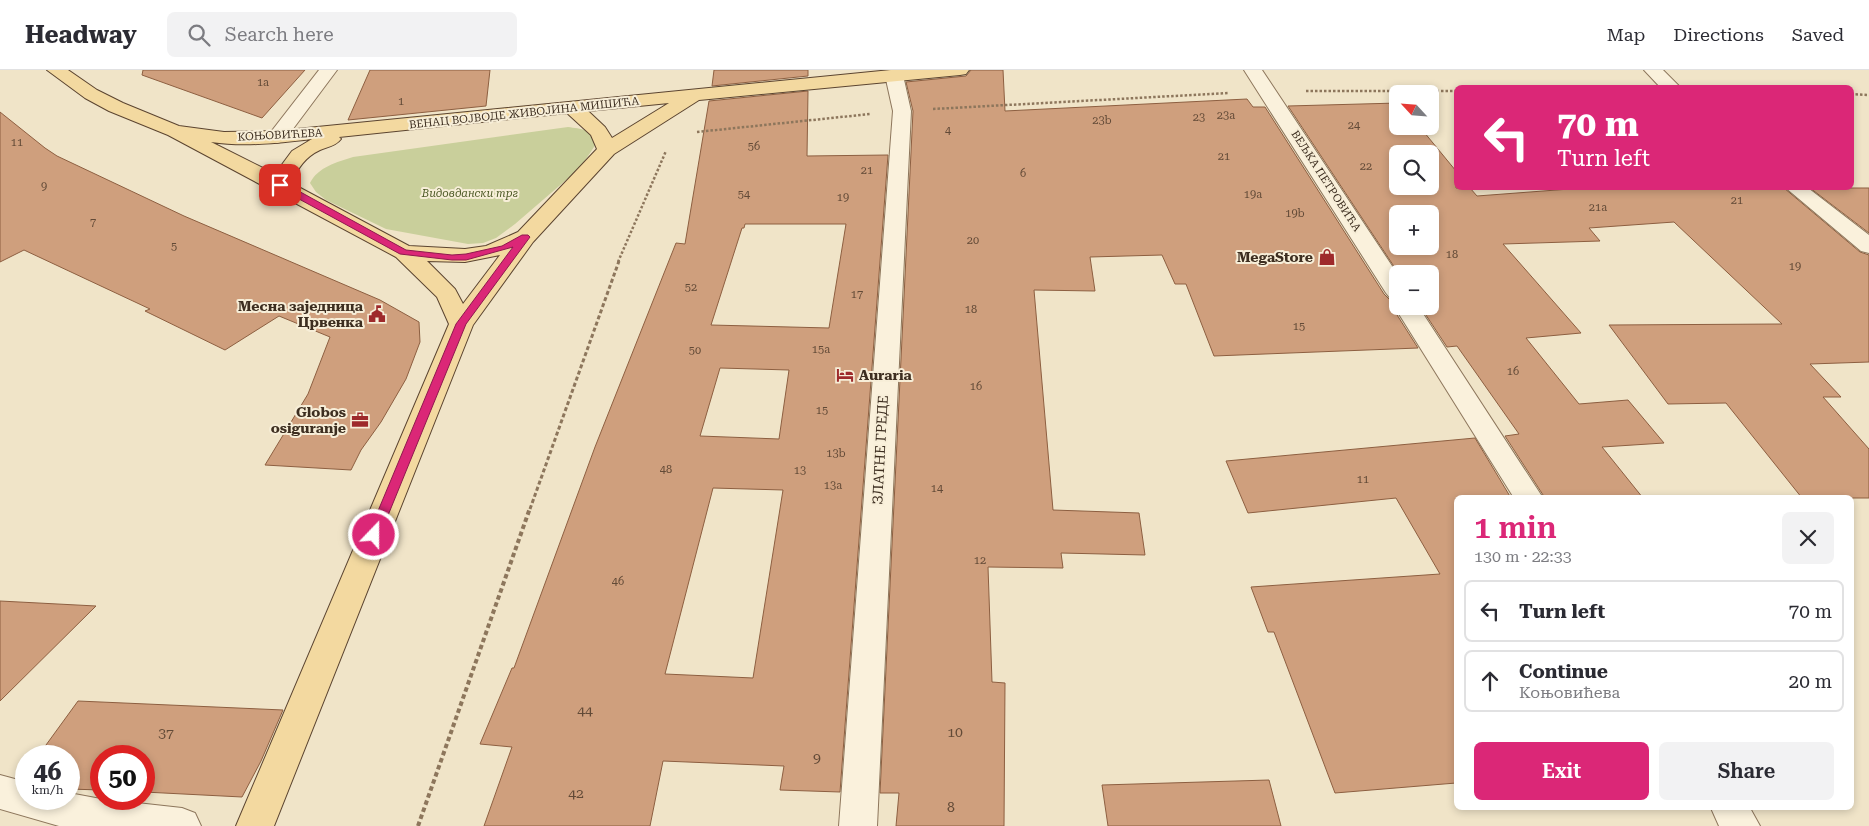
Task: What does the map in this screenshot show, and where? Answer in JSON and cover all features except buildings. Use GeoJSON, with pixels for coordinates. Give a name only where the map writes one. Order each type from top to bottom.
{"type":"FeatureCollection","features":[{"type":"Feature","properties":{"kind":"main road","name":"КОЊОВИЋЕВА"},"geometry":{"type":"LineString","coordinates":[[56,70],[91,94],[116,107],[175,131],[404,252],[447,294],[462,324]]}},
{"type":"Feature","properties":{"kind":"main road","name":"ВЕНАЦ ВОЈВОДЕ ЖИВОЈИНА МИШИЋА"},"geometry":{"type":"LineString","coordinates":[[356,130],[571,107],[692,97],[894,75],[960,70]]}},
{"type":"Feature","properties":{"kind":"main road","name":"ВЕНАЦ ВОЈВОДЕ ЖИВОЈИНА МИШИЋА"},"geometry":{"type":"LineString","coordinates":[[525,237],[607,150],[692,97]]}},
{"type":"Feature","properties":{"kind":"main road"},"geometry":{"type":"LineString","coordinates":[[571,107],[600,134],[607,150]]}},
{"type":"Feature","properties":{"kind":"main road","name":"КОЊОВИЋЕВА"},"geometry":{"type":"LineString","coordinates":[[175,131],[224,138],[277,137],[356,130]]}},
{"type":"Feature","properties":{"kind":"main road"},"geometry":{"type":"LineString","coordinates":[[280,185],[295,157],[307,149],[356,130]]}},
{"type":"Feature","properties":{"kind":"main road"},"geometry":{"type":"LineString","coordinates":[[277,137],[273,154],[280,185]]}},
{"type":"Feature","properties":{"kind":"main road"},"geometry":{"type":"LineString","coordinates":[[404,252],[452,258],[466,257],[505,248],[525,237]]}},
{"type":"Feature","properties":{"kind":"main road"},"geometry":{"type":"LineString","coordinates":[[255,826],[462,324],[525,237]]}},
{"type":"Feature","properties":{"kind":"street"},"geometry":{"type":"LineString","coordinates":[[277,137],[328,70]]}},
{"type":"Feature","properties":{"kind":"street","name":"ВЕЉКА ПЕТРОВИЋА"},"geometry":{"type":"LineString","coordinates":[[1253,70],[1389,279]]}},
{"type":"Feature","properties":{"kind":"street"},"geometry":{"type":"LineString","coordinates":[[1653,70],[1669,85]]}},
{"type":"Feature","properties":{"kind":"street","name":"ЗЛАТНЕ ГРЕДЕ"},"geometry":{"type":"LineString","coordinates":[[858,826],[902,111],[894,75]]}},
{"type":"Feature","properties":{"kind":"street"},"geometry":{"type":"LineString","coordinates":[[1799,190],[1869,246]]}},
{"type":"Feature","properties":{"kind":"street"},"geometry":{"type":"LineString","coordinates":[[1412,315],[1527,495]]}},
{"type":"Feature","properties":{"kind":"street"},"geometry":{"type":"LineString","coordinates":[[0,792],[69,811],[182,826]]}},
{"type":"Feature","properties":{"kind":"street"},"geometry":{"type":"LineString","coordinates":[[1730,810],[1741,826]]}},
{"type":"Feature","properties":{"kind":"path"},"geometry":{"type":"LineString","coordinates":[[692,133],[902,111],[1268,91],[1454,91]]}},
{"type":"Feature","properties":{"kind":"path"},"geometry":{"type":"LineString","coordinates":[[1854,94],[1869,95]]}},
{"type":"Feature","properties":{"kind":"path"},"geometry":{"type":"LineString","coordinates":[[418,826],[612,276],[669,144]]}},
{"type":"Feature","properties":{"kind":"green space","name":"Видовдански трг"},"geometry":{"type":"Polygon","coordinates":[[[568,127],[589,132],[598,141],[580,168],[515,224],[496,238],[483,243],[468,244],[386,229],[326,200],[316,192],[310,183],[313,177],[323,169],[353,157],[568,127]]]}},
{"type":"Feature","properties":{"kind":"place","name":"MegaStore"},"geometry":{"type":"Point","coordinates":[1327,257]}},
{"type":"Feature","properties":{"kind":"place","name":"Месна заједница Црвенка"},"geometry":{"type":"Point","coordinates":[377,314]}},
{"type":"Feature","properties":{"kind":"place","name":"Auraria"},"geometry":{"type":"Point","coordinates":[845,375]}},
{"type":"Feature","properties":{"kind":"place","name":"Globos osiguranje"},"geometry":{"type":"Point","coordinates":[360,420]}},
{"type":"Feature","properties":{"kind":"route"},"geometry":{"type":"LineString","coordinates":[[280,185],[404,252],[452,258],[466,257],[505,248],[525,237],[462,324],[374,535]]}}]}
